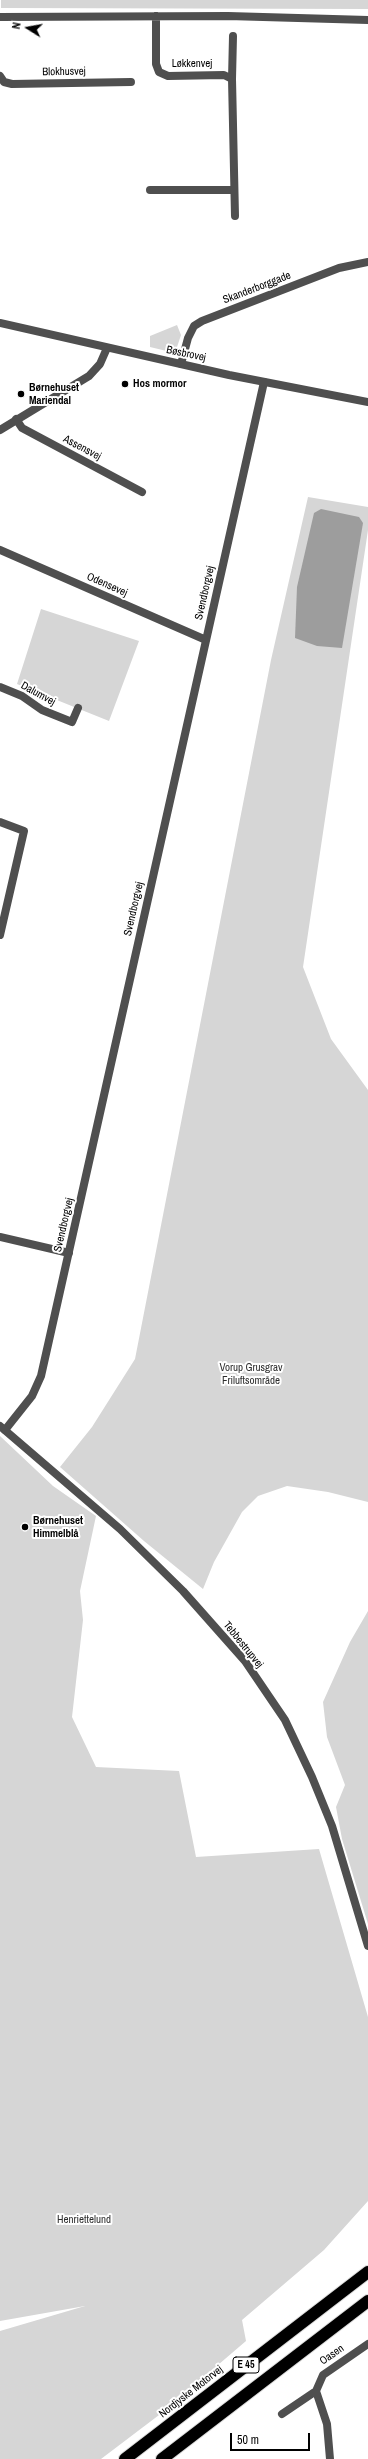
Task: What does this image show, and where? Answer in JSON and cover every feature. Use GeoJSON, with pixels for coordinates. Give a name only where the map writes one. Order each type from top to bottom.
{"type":"FeatureCollection","features":[{"type":"Feature","properties":{"kind":"highway","name":"Nordjyske Motorvej"},"geometry":{"type":"LineString","coordinates":[[125,2459],[368,2272]]}},
{"type":"Feature","properties":{"kind":"highway","name":"E 45"},"geometry":{"type":"LineString","coordinates":[[162,2459],[368,2300]]}},
{"type":"Feature","properties":{"kind":"street","name":"Løkkenvej"},"geometry":{"type":"LineString","coordinates":[[156,16],[156,64],[159,72],[168,76],[224,75],[232,79]]}},
{"type":"Feature","properties":{"kind":"street"},"geometry":{"type":"LineString","coordinates":[[0,17],[228,16],[368,20]]}},
{"type":"Feature","properties":{"kind":"street"},"geometry":{"type":"LineString","coordinates":[[233,36],[232,79],[235,216]]}},
{"type":"Feature","properties":{"kind":"street","name":"Blokhusvej"},"geometry":{"type":"LineString","coordinates":[[0,76],[4,82],[12,84],[131,82]]}},
{"type":"Feature","properties":{"kind":"street"},"geometry":{"type":"LineString","coordinates":[[150,190],[234,190]]}},
{"type":"Feature","properties":{"kind":"street","name":"Skanderborggade"},"geometry":{"type":"LineString","coordinates":[[181,364],[188,338],[194,326],[202,321],[339,268],[368,262]]}},
{"type":"Feature","properties":{"kind":"street","name":"Bøsbrovej"},"geometry":{"type":"LineString","coordinates":[[0,323],[264,382],[368,402]]}},
{"type":"Feature","properties":{"kind":"street"},"geometry":{"type":"LineString","coordinates":[[0,430],[89,376],[100,364],[107,348]]}},
{"type":"Feature","properties":{"kind":"street","name":"Svendborgvej"},"geometry":{"type":"LineString","coordinates":[[2,1428],[32,1396],[41,1376],[264,382]]}},
{"type":"Feature","properties":{"kind":"street","name":"Assensvej"},"geometry":{"type":"LineString","coordinates":[[16,419],[22,428],[142,492]]}},
{"type":"Feature","properties":{"kind":"street","name":"Odensevej"},"geometry":{"type":"LineString","coordinates":[[0,550],[206,640]]}},
{"type":"Feature","properties":{"kind":"street","name":"Dalumvej"},"geometry":{"type":"LineString","coordinates":[[0,687],[22,696],[42,710],[72,722],[78,708]]}},
{"type":"Feature","properties":{"kind":"street"},"geometry":{"type":"LineString","coordinates":[[0,822],[24,832],[0,935]]}},
{"type":"Feature","properties":{"kind":"street"},"geometry":{"type":"LineString","coordinates":[[0,1237],[68,1253]]}},
{"type":"Feature","properties":{"kind":"street","name":"Tebbestrupvej"},"geometry":{"type":"LineString","coordinates":[[2,1428],[120,1529],[183,1591],[245,1661],[285,1720],[312,1777],[332,1826],[368,1946]]}},
{"type":"Feature","properties":{"kind":"street","name":"Oasen"},"geometry":{"type":"LineString","coordinates":[[282,2414],[316,2391],[323,2375],[368,2344]]}},
{"type":"Feature","properties":{"kind":"street"},"geometry":{"type":"LineString","coordinates":[[316,2391],[327,2424],[330,2459]]}},
{"type":"Feature","properties":{"kind":"green space"},"geometry":{"type":"Polygon","coordinates":[[[1,0],[368,0],[368,9],[1,8],[1,0]]]}},
{"type":"Feature","properties":{"kind":"green space"},"geometry":{"type":"Polygon","coordinates":[[[177,325],[181,335],[175,353],[150,347],[150,336],[177,325]]]}},
{"type":"Feature","properties":{"kind":"green space","name":"Vorup Grusgrav Friluftsområde"},"geometry":{"type":"Polygon","coordinates":[[[308,497],[368,507],[368,530],[303,967],[331,1039],[368,1090],[368,1502],[328,1492],[287,1486],[258,1496],[242,1512],[214,1562],[203,1589],[144,1541],[60,1467],[92,1427],[135,1359],[271,660],[308,497]]]}},
{"type":"Feature","properties":{"kind":"green space"},"geometry":{"type":"Polygon","coordinates":[[[41,609],[139,641],[109,721],[17,684],[41,609]]]}},
{"type":"Feature","properties":{"kind":"green space","name":"Henriettelund"},"geometry":{"type":"Polygon","coordinates":[[[0,1436],[53,1486],[96,1516],[80,1591],[83,1620],[72,1717],[96,1767],[179,1771],[196,1857],[319,1849],[368,2017],[368,2201],[324,2250],[242,2320],[246,2341],[163,2412],[101,2459],[0,2459],[0,2331],[85,2306],[0,2321],[0,1436]]]}},
{"type":"Feature","properties":{"kind":"green space"},"geometry":{"type":"Polygon","coordinates":[[[368,1611],[368,1924],[342,1839],[336,1807],[345,1785],[327,1737],[323,1702],[350,1642],[368,1611]]]}},
{"type":"Feature","properties":{"kind":"shaded area"},"geometry":{"type":"Polygon","coordinates":[[[321,509],[359,517],[363,523],[342,648],[317,646],[295,638],[297,587],[314,513],[321,509]]]}},
{"type":"Feature","properties":{"kind":"place","name":"Hos mormor"},"geometry":{"type":"Point","coordinates":[125,384]}},
{"type":"Feature","properties":{"kind":"place","name":"Børnehuset Mariendal"},"geometry":{"type":"Point","coordinates":[21,394]}},
{"type":"Feature","properties":{"kind":"place","name":"Børnehuset Himmelblå"},"geometry":{"type":"Point","coordinates":[25,1527]}}]}
